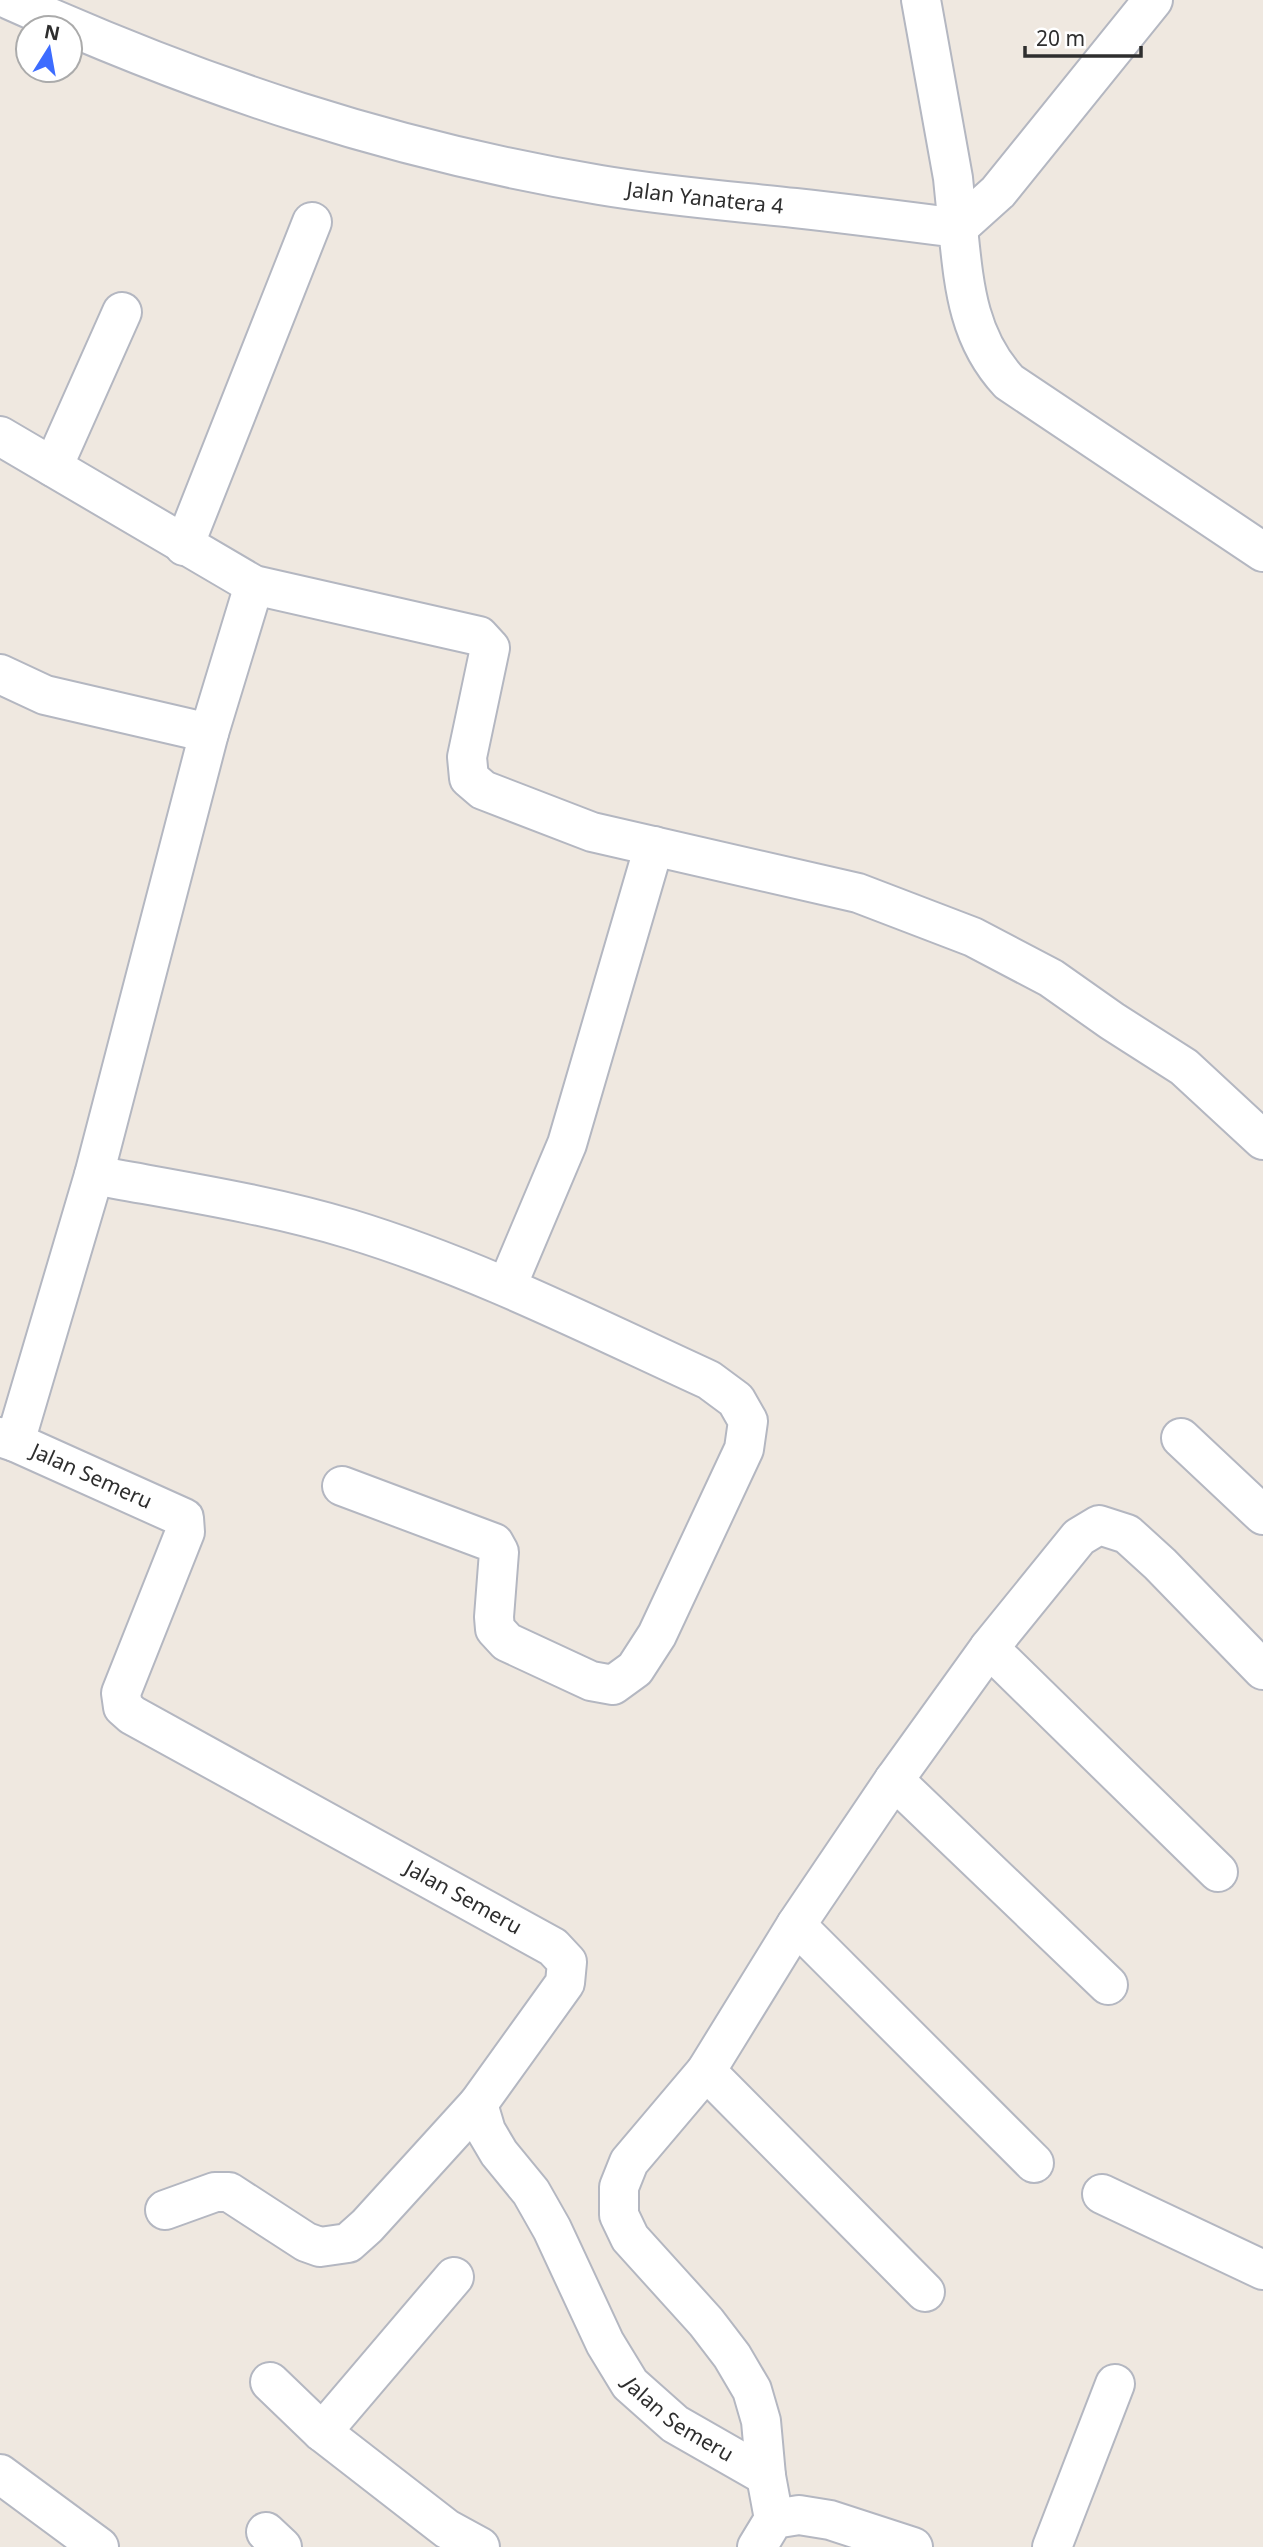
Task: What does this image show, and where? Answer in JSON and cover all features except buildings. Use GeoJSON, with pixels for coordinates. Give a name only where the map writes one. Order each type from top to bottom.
{"type":"FeatureCollection","features":[{"type":"Feature","properties":{"kind":"street","name":"Jalan Yanatera 4"},"geometry":{"type":"LineString","coordinates":[[10,0],[125,51],[247,97],[427,149],[601,185],[958,228]]}},
{"type":"Feature","properties":{"kind":"street"},"geometry":{"type":"LineString","coordinates":[[921,0],[953,177],[962,271],[977,334],[992,365],[1009,383],[1263,552]]}},
{"type":"Feature","properties":{"kind":"street"},"geometry":{"type":"LineString","coordinates":[[958,228],[998,192],[1153,0]]}},
{"type":"Feature","properties":{"kind":"street"},"geometry":{"type":"LineString","coordinates":[[184,546],[312,222]]}},
{"type":"Feature","properties":{"kind":"street"},"geometry":{"type":"LineString","coordinates":[[53,467],[122,312]]}},
{"type":"Feature","properties":{"kind":"street"},"geometry":{"type":"LineString","coordinates":[[0,436],[254,585],[479,636],[490,648],[467,757],[469,778],[483,790],[592,832],[858,893],[973,937],[1051,978],[1184,1067],[1263,1140]]}},
{"type":"Feature","properties":{"kind":"street"},"geometry":{"type":"LineString","coordinates":[[7,1439],[94,1175],[209,733],[254,585]]}},
{"type":"Feature","properties":{"kind":"street"},"geometry":{"type":"LineString","coordinates":[[0,674],[45,695],[209,733]]}},
{"type":"Feature","properties":{"kind":"street"},"geometry":{"type":"LineString","coordinates":[[507,1286],[567,1144],[654,846]]}},
{"type":"Feature","properties":{"kind":"street"},"geometry":{"type":"LineString","coordinates":[[94,1175],[280,1210],[427,1255],[507,1286],[709,1380],[736,1400],[748,1421],[744,1449],[657,1634],[635,1669],[613,1685],[601,1684],[507,1642],[495,1629],[499,1552],[494,1543],[342,1486]]}},
{"type":"Feature","properties":{"kind":"street"},"geometry":{"type":"LineString","coordinates":[[1181,1438],[1263,1515]]}},
{"type":"Feature","properties":{"kind":"street","name":"Jalan Semeru"},"geometry":{"type":"LineString","coordinates":[[7,1439],[184,1518],[185,1532],[121,1693],[123,1707],[132,1716],[553,1947],[567,1962],[565,1983],[478,2104],[486,2131],[499,2153],[531,2192],[552,2229],[604,2343],[630,2384],[675,2424],[766,2476]]}},
{"type":"Feature","properties":{"kind":"street"},"geometry":{"type":"LineString","coordinates":[[913,2547],[830,2520],[799,2515],[766,2533],[766,2476],[761,2421],[752,2390],[732,2356],[706,2322],[630,2238],[619,2215],[618,2187],[629,2162],[706,2071],[796,1926],[894,1780],[989,1648],[1079,1537],[1099,1525],[1127,1534],[1160,1564],[1263,1670]]}},
{"type":"Feature","properties":{"kind":"street"},"geometry":{"type":"LineString","coordinates":[[989,1648],[1218,1872]]}},
{"type":"Feature","properties":{"kind":"street"},"geometry":{"type":"LineString","coordinates":[[894,1780],[1108,1986]]}},
{"type":"Feature","properties":{"kind":"street"},"geometry":{"type":"LineString","coordinates":[[796,1926],[1034,2163]]}},
{"type":"Feature","properties":{"kind":"street"},"geometry":{"type":"LineString","coordinates":[[706,2071],[925,2292]]}},
{"type":"Feature","properties":{"kind":"street"},"geometry":{"type":"LineString","coordinates":[[165,2210],[215,2192],[229,2192],[306,2242],[320,2248],[348,2243],[367,2227],[478,2104]]}},
{"type":"Feature","properties":{"kind":"street"},"geometry":{"type":"LineString","coordinates":[[1102,2194],[1263,2270]]}},
{"type":"Feature","properties":{"kind":"street"},"geometry":{"type":"LineString","coordinates":[[322,2432],[454,2277]]}},
{"type":"Feature","properties":{"kind":"street"},"geometry":{"type":"LineString","coordinates":[[270,2382],[436,2538],[480,2547]]}},
{"type":"Feature","properties":{"kind":"street"},"geometry":{"type":"LineString","coordinates":[[1052,2547],[1115,2384]]}},
{"type":"Feature","properties":{"kind":"street"},"geometry":{"type":"LineString","coordinates":[[0,2474],[99,2547]]}}]}
